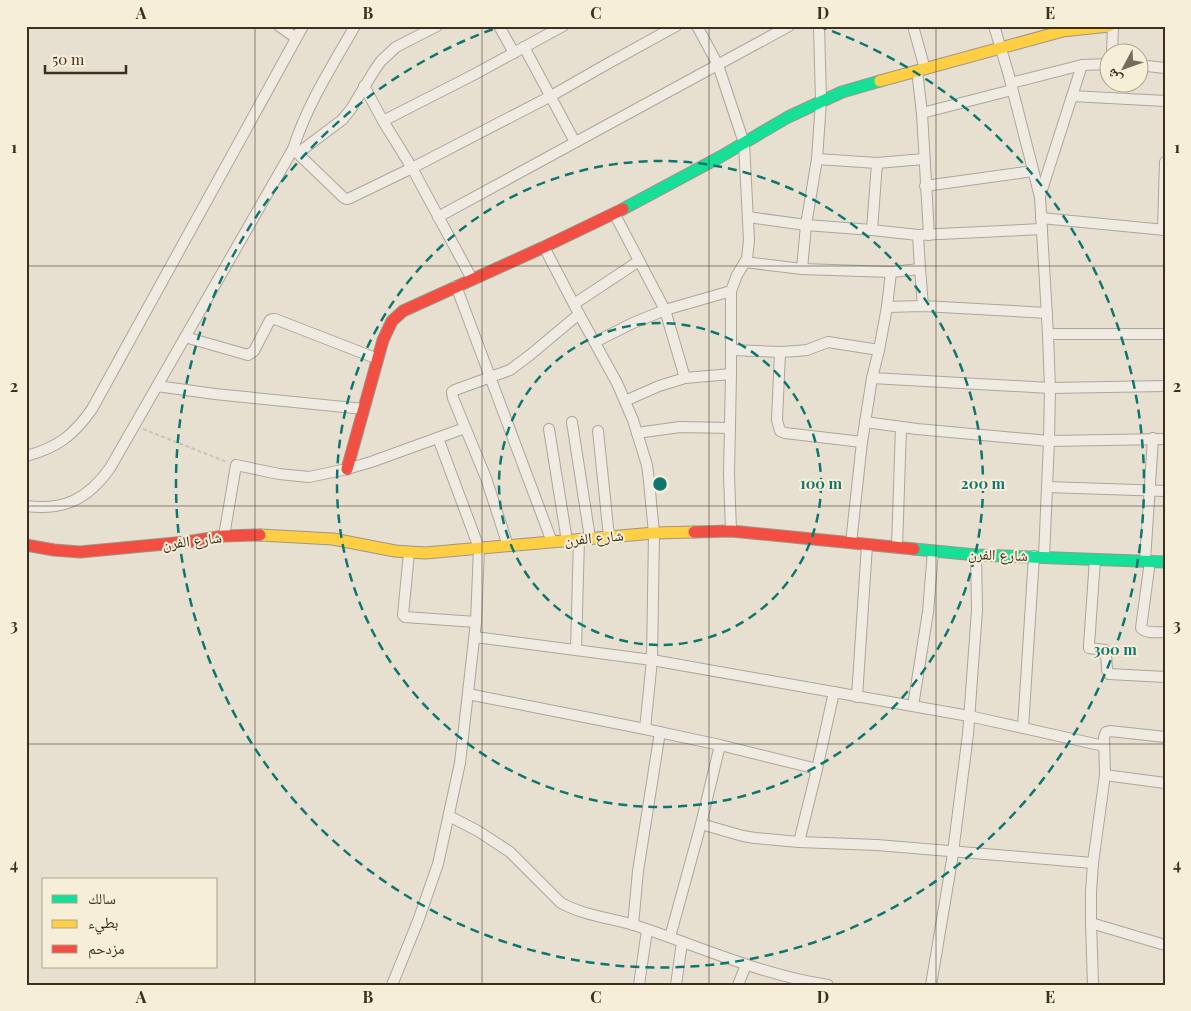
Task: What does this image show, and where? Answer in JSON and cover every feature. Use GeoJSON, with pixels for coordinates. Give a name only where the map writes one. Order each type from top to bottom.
{"type":"FeatureCollection","features":[{"type":"Feature","properties":{"kind":"street"},"geometry":{"type":"LineString","coordinates":[[279,26],[296,38]]}},
{"type":"Feature","properties":{"kind":"street"},"geometry":{"type":"LineString","coordinates":[[26,456],[58,444],[71,434],[92,408],[303,26]]}},
{"type":"Feature","properties":{"kind":"street"},"geometry":{"type":"LineString","coordinates":[[26,506],[47,508],[72,502],[94,488],[102,479],[296,151],[302,125],[312,103],[355,26]]}},
{"type":"Feature","properties":{"kind":"street"},"geometry":{"type":"LineString","coordinates":[[296,151],[342,120],[381,61],[396,47],[437,26]]}},
{"type":"Feature","properties":{"kind":"street"},"geometry":{"type":"LineString","coordinates":[[498,26],[514,53]]}},
{"type":"Feature","properties":{"kind":"street"},"geometry":{"type":"LineString","coordinates":[[383,121],[563,26]]}},
{"type":"Feature","properties":{"kind":"street"},"geometry":{"type":"LineString","coordinates":[[296,151],[347,199],[412,168],[551,96],[676,26]]}},
{"type":"Feature","properties":{"kind":"street"},"geometry":{"type":"LineString","coordinates":[[697,26],[718,65],[744,143],[748,254],[731,291],[729,474],[731,531]]}},
{"type":"Feature","properties":{"kind":"street"},"geometry":{"type":"LineString","coordinates":[[438,217],[789,26]]}},
{"type":"Feature","properties":{"kind":"street"},"geometry":{"type":"LineString","coordinates":[[802,269],[806,226],[817,159],[821,100],[819,26]]}},
{"type":"Feature","properties":{"kind":"street"},"geometry":{"type":"LineString","coordinates":[[913,26],[921,70],[925,186],[924,235],[920,269],[923,306]]}},
{"type":"Feature","properties":{"kind":"street"},"geometry":{"type":"LineString","coordinates":[[994,26],[1040,197],[1048,334],[1049,441],[1023,728]]}},
{"type":"Feature","properties":{"kind":"street"},"geometry":{"type":"LineString","coordinates":[[347,470],[383,340],[392,321],[403,311],[614,214],[821,100],[842,92],[1063,31],[1109,26]]}},
{"type":"Feature","properties":{"kind":"street"},"geometry":{"type":"LineString","coordinates":[[1112,42],[1113,26]]}},
{"type":"Feature","properties":{"kind":"street"},"geometry":{"type":"LineString","coordinates":[[524,47],[574,142]]}},
{"type":"Feature","properties":{"kind":"street"},"geometry":{"type":"LineString","coordinates":[[922,113],[1082,65],[1098,64]]}},
{"type":"Feature","properties":{"kind":"street"},"geometry":{"type":"LineString","coordinates":[[1040,197],[1082,65]]}},
{"type":"Feature","properties":{"kind":"street"},"geometry":{"type":"LineString","coordinates":[[1148,66],[1165,68]]}},
{"type":"Feature","properties":{"kind":"street"},"geometry":{"type":"LineString","coordinates":[[364,86],[412,168],[472,278]]}},
{"type":"Feature","properties":{"kind":"street"},"geometry":{"type":"LineString","coordinates":[[1072,96],[1165,101]]}},
{"type":"Feature","properties":{"kind":"street"},"geometry":{"type":"LineString","coordinates":[[817,159],[876,163],[924,159]]}},
{"type":"Feature","properties":{"kind":"street"},"geometry":{"type":"LineString","coordinates":[[748,218],[806,226],[924,235],[1042,224],[1164,230],[1165,162]]}},
{"type":"Feature","properties":{"kind":"street"},"geometry":{"type":"LineString","coordinates":[[872,230],[876,163]]}},
{"type":"Feature","properties":{"kind":"street"},"geometry":{"type":"LineString","coordinates":[[925,186],[1033,171]]}},
{"type":"Feature","properties":{"kind":"street"},"geometry":{"type":"LineString","coordinates":[[614,214],[665,310],[685,378]]}},
{"type":"Feature","properties":{"kind":"street"},"geometry":{"type":"LineString","coordinates":[[544,247],[617,383],[647,466],[654,533],[652,660],[645,728]]}},
{"type":"Feature","properties":{"kind":"street"},"geometry":{"type":"LineString","coordinates":[[508,546],[486,478],[452,392],[510,370],[518,365],[576,309],[639,261]]}},
{"type":"Feature","properties":{"kind":"street"},"geometry":{"type":"LineString","coordinates":[[745,262],[802,269],[890,272],[920,269]]}},
{"type":"Feature","properties":{"kind":"street"},"geometry":{"type":"LineString","coordinates":[[850,543],[872,378],[888,307],[890,272]]}},
{"type":"Feature","properties":{"kind":"street"},"geometry":{"type":"LineString","coordinates":[[456,286],[552,542]]}},
{"type":"Feature","properties":{"kind":"street"},"geometry":{"type":"LineString","coordinates":[[595,342],[665,310],[731,291]]}},
{"type":"Feature","properties":{"kind":"street"},"geometry":{"type":"LineString","coordinates":[[888,307],[923,306],[1047,313]]}},
{"type":"Feature","properties":{"kind":"street"},"geometry":{"type":"LineString","coordinates":[[185,337],[248,355],[254,351],[270,320],[275,319],[378,359]]}},
{"type":"Feature","properties":{"kind":"street"},"geometry":{"type":"LineString","coordinates":[[1048,334],[1165,334]]}},
{"type":"Feature","properties":{"kind":"street"},"geometry":{"type":"LineString","coordinates":[[731,350],[780,352],[807,350],[828,342],[879,350]]}},
{"type":"Feature","properties":{"kind":"street"},"geometry":{"type":"LineString","coordinates":[[780,352],[777,420],[780,431],[862,442]]}},
{"type":"Feature","properties":{"kind":"street"},"geometry":{"type":"LineString","coordinates":[[625,402],[659,386],[685,378],[731,374]]}},
{"type":"Feature","properties":{"kind":"street"},"geometry":{"type":"LineString","coordinates":[[872,378],[1050,388],[1165,386]]}},
{"type":"Feature","properties":{"kind":"street"},"geometry":{"type":"LineString","coordinates":[[157,386],[364,409]]}},
{"type":"Feature","properties":{"kind":"street"},"geometry":{"type":"LineString","coordinates":[[572,422],[585,539],[576,650]]}},
{"type":"Feature","properties":{"kind":"street"},"geometry":{"type":"LineString","coordinates":[[865,422],[1049,441],[1165,438]]}},
{"type":"Feature","properties":{"kind":"street"},"geometry":{"type":"LineString","coordinates":[[636,433],[680,427],[730,428]]}},
{"type":"Feature","properties":{"kind":"street"},"geometry":{"type":"LineString","coordinates":[[897,548],[901,427]]}},
{"type":"Feature","properties":{"kind":"street"},"geometry":{"type":"LineString","coordinates":[[224,536],[236,465],[279,474],[309,477],[347,470],[465,428]]}},
{"type":"Feature","properties":{"kind":"street"},"geometry":{"type":"LineString","coordinates":[[549,429],[567,540]]}},
{"type":"Feature","properties":{"kind":"street"},"geometry":{"type":"LineString","coordinates":[[598,431],[609,537]]}},
{"type":"Feature","properties":{"kind":"street"},"geometry":{"type":"LineString","coordinates":[[392,985],[438,864],[460,763],[475,638],[479,548],[438,438]]}},
{"type":"Feature","properties":{"kind":"street"},"geometry":{"type":"LineString","coordinates":[[1153,438],[1148,561],[1141,628],[1147,632],[1165,632]]}},
{"type":"Feature","properties":{"kind":"street"},"geometry":{"type":"LineString","coordinates":[[1046,487],[1165,491]]}},
{"type":"Feature","properties":{"kind":"street","name":"شارع الفرن"},"geometry":{"type":"LineString","coordinates":[[26,545],[54,550],[86,552],[186,542],[224,536],[266,535],[333,539],[408,552],[441,553],[654,533],[731,531],[976,555],[1165,562]]}},
{"type":"Feature","properties":{"kind":"street"},"geometry":{"type":"LineString","coordinates":[[857,697],[867,544]]}},
{"type":"Feature","properties":{"kind":"street"},"geometry":{"type":"LineString","coordinates":[[913,706],[928,612],[933,551]]}},
{"type":"Feature","properties":{"kind":"street"},"geometry":{"type":"LineString","coordinates":[[408,552],[403,615],[405,617],[476,622]]}},
{"type":"Feature","properties":{"kind":"street"},"geometry":{"type":"LineString","coordinates":[[931,985],[953,851],[969,716],[977,610],[976,555]]}},
{"type":"Feature","properties":{"kind":"street"},"geometry":{"type":"LineString","coordinates":[[1095,559],[1089,648],[1105,650],[1109,674],[1165,677]]}},
{"type":"Feature","properties":{"kind":"street"},"geometry":{"type":"LineString","coordinates":[[475,638],[652,660],[969,716],[1104,746]]}},
{"type":"Feature","properties":{"kind":"street"},"geometry":{"type":"LineString","coordinates":[[799,842],[834,692]]}},
{"type":"Feature","properties":{"kind":"street"},"geometry":{"type":"LineString","coordinates":[[468,694],[645,728],[817,769]]}},
{"type":"Feature","properties":{"kind":"street"},"geometry":{"type":"LineString","coordinates":[[1094,985],[1091,892],[1105,775],[1104,737],[1106,732],[1110,731],[1165,737]]}},
{"type":"Feature","properties":{"kind":"street"},"geometry":{"type":"LineString","coordinates":[[633,925],[637,878],[660,732]]}},
{"type":"Feature","properties":{"kind":"street"},"geometry":{"type":"LineString","coordinates":[[670,937],[701,824],[720,745]]}},
{"type":"Feature","properties":{"kind":"street"},"geometry":{"type":"LineString","coordinates":[[1105,775],[1165,783]]}},
{"type":"Feature","properties":{"kind":"street"},"geometry":{"type":"LineString","coordinates":[[448,816],[478,831],[510,852],[561,903],[571,909],[633,925],[746,965],[828,985]]}},
{"type":"Feature","properties":{"kind":"street"},"geometry":{"type":"LineString","coordinates":[[701,824],[743,836],[799,842],[877,845],[1093,863]]}},
{"type":"Feature","properties":{"kind":"street"},"geometry":{"type":"LineString","coordinates":[[1091,924],[1165,945]]}},
{"type":"Feature","properties":{"kind":"street"},"geometry":{"type":"LineString","coordinates":[[639,985],[647,930]]}},
{"type":"Feature","properties":{"kind":"street"},"geometry":{"type":"LineString","coordinates":[[676,985],[682,942]]}},
{"type":"Feature","properties":{"kind":"street"},"geometry":{"type":"LineString","coordinates":[[738,985],[746,965]]}},
{"type":"Feature","properties":{"kind":"path"},"geometry":{"type":"LineString","coordinates":[[135,426],[236,465]]}},
{"type":"Feature","properties":{"kind":"traffic: fast"},"geometry":{"type":"LineString","coordinates":[[623,209],[720,157],[788,117],[842,92],[880,81]]}},
{"type":"Feature","properties":{"kind":"traffic: fast"},"geometry":{"type":"LineString","coordinates":[[914,549],[976,555],[1165,562]]}},
{"type":"Feature","properties":{"kind":"traffic: slow"},"geometry":{"type":"LineString","coordinates":[[880,81],[1063,31],[1109,26]]}},
{"type":"Feature","properties":{"kind":"traffic: slow"},"geometry":{"type":"LineString","coordinates":[[260,535],[333,539],[395,551],[425,553],[654,533],[694,532]]}},
{"type":"Feature","properties":{"kind":"traffic: jam"},"geometry":{"type":"LineString","coordinates":[[347,469],[383,340],[392,321],[403,311],[623,209]]}},
{"type":"Feature","properties":{"kind":"traffic: jam"},"geometry":{"type":"LineString","coordinates":[[694,532],[731,531],[914,549]]}},
{"type":"Feature","properties":{"kind":"traffic: jam"},"geometry":{"type":"LineString","coordinates":[[26,545],[80,552],[186,542],[224,536],[260,535]]}}]}
